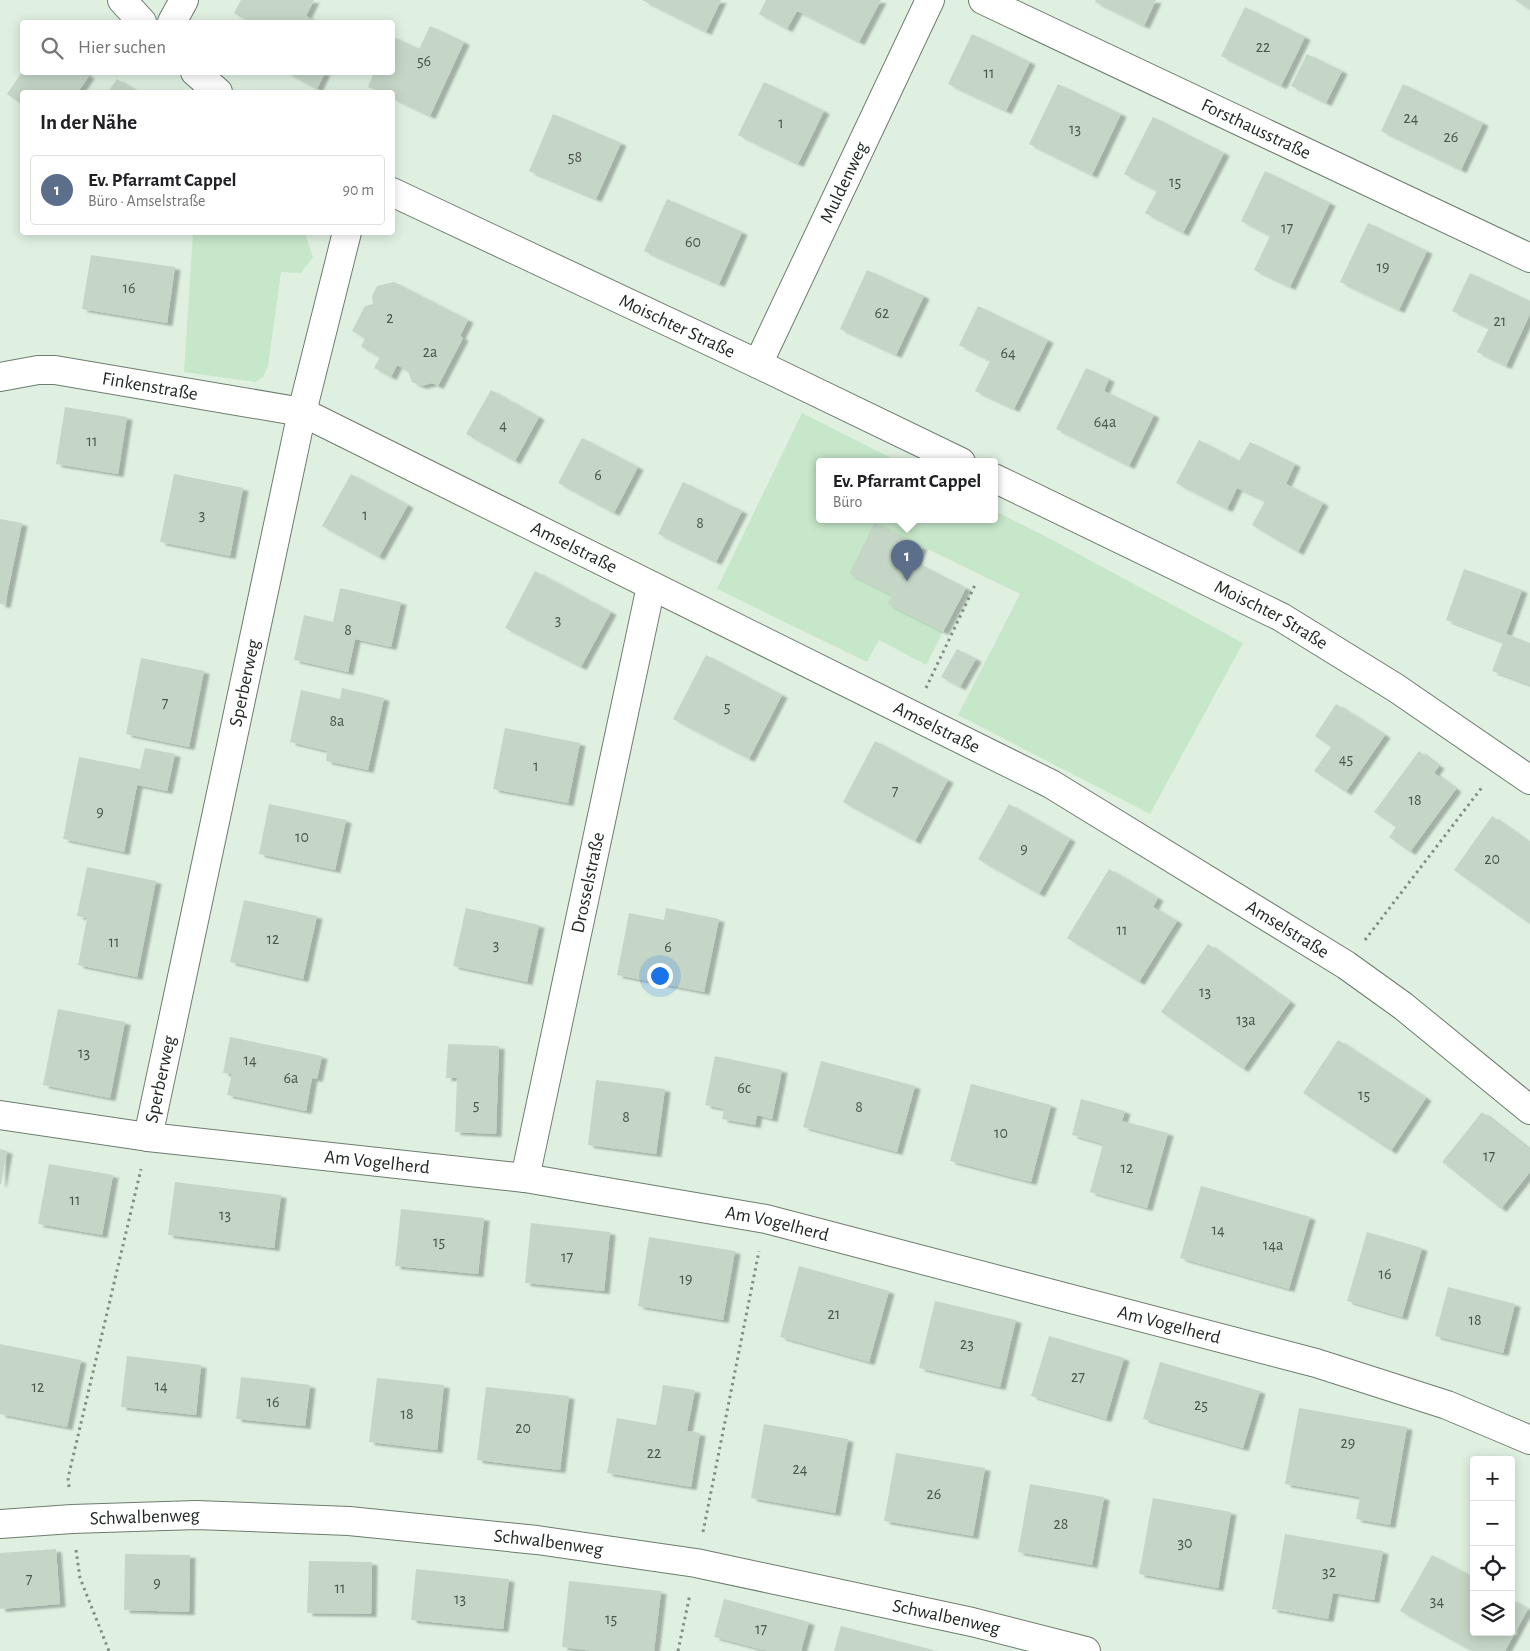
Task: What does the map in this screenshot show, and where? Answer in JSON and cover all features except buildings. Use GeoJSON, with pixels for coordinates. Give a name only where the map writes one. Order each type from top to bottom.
{"type":"FeatureCollection","features":[{"type":"Feature","properties":{"kind":"street"},"geometry":{"type":"LineString","coordinates":[[122,0],[140,20]]}},
{"type":"Feature","properties":{"kind":"street"},"geometry":{"type":"LineString","coordinates":[[173,20],[184,0]]}},
{"type":"Feature","properties":{"kind":"street","name":"Muldenweg"},"geometry":{"type":"LineString","coordinates":[[758,364],[930,0]]}},
{"type":"Feature","properties":{"kind":"street","name":"Forsthausstraße"},"geometry":{"type":"LineString","coordinates":[[983,0],[1530,258]]}},
{"type":"Feature","properties":{"kind":"street"},"geometry":{"type":"LineString","coordinates":[[198,75],[216,90]]}},
{"type":"Feature","properties":{"kind":"street","name":"Moischter Straße"},"geometry":{"type":"LineString","coordinates":[[395,193],[953,458]]}},
{"type":"Feature","properties":{"kind":"street","name":"Sperberweg"},"geometry":{"type":"LineString","coordinates":[[148,1136],[302,412],[346,235]]}},
{"type":"Feature","properties":{"kind":"street","name":"Finkenstraße"},"geometry":{"type":"LineString","coordinates":[[0,377],[38,370],[54,370],[302,412]]}},
{"type":"Feature","properties":{"kind":"street","name":"Amselstraße"},"geometry":{"type":"LineString","coordinates":[[302,412],[1052,784],[1346,965],[1403,1006],[1530,1110]]}},
{"type":"Feature","properties":{"kind":"street","name":"Moischter Straße"},"geometry":{"type":"LineString","coordinates":[[998,480],[1280,617],[1396,688],[1530,780]]}},
{"type":"Feature","properties":{"kind":"street","name":"Drosselstraße"},"geometry":{"type":"LineString","coordinates":[[525,1178],[651,586]]}},
{"type":"Feature","properties":{"kind":"street","name":"Am Vogelherd"},"geometry":{"type":"LineString","coordinates":[[0,1115],[148,1136],[525,1178],[766,1219],[1316,1363],[1447,1404],[1530,1440]]}},
{"type":"Feature","properties":{"kind":"street","name":"Schwalbenweg"},"geometry":{"type":"LineString","coordinates":[[0,1524],[72,1519],[196,1515],[349,1521],[537,1540],[696,1563],[972,1622],[1086,1651]]}},
{"type":"Feature","properties":{"kind":"path"},"geometry":{"type":"LineString","coordinates":[[913,716],[975,585]]}},
{"type":"Feature","properties":{"kind":"path"},"geometry":{"type":"LineString","coordinates":[[1360,947],[1477,793]]}},
{"type":"Feature","properties":{"kind":"path"},"geometry":{"type":"LineString","coordinates":[[68,1478],[148,1136]]}},
{"type":"Feature","properties":{"kind":"path"},"geometry":{"type":"LineString","coordinates":[[678,1651],[766,1219]]}},
{"type":"Feature","properties":{"kind":"path"},"geometry":{"type":"LineString","coordinates":[[76,1549],[80,1578],[108,1651]]}},
{"type":"Feature","properties":{"kind":"green space"},"geometry":{"type":"Polygon","coordinates":[[[193,235],[306,235],[313,257],[301,273],[281,272],[268,366],[263,377],[255,382],[184,372],[193,235]]]}},
{"type":"Feature","properties":{"kind":"green space"},"geometry":{"type":"Polygon","coordinates":[[[802,413],[891,458],[816,458],[816,523],[874,523],[849,574],[892,595],[887,604],[943,632],[926,665],[879,640],[867,662],[717,589],[802,413]]]}},
{"type":"Feature","properties":{"kind":"green space"},"geometry":{"type":"Polygon","coordinates":[[[998,512],[1243,643],[1150,814],[958,715],[1020,594],[874,523],[998,523],[998,512]]]}},
{"type":"Feature","properties":{"kind":"place","name":"Ev. Pfarramt Cappel"},"geometry":{"type":"Point","coordinates":[907,581]}}]}
